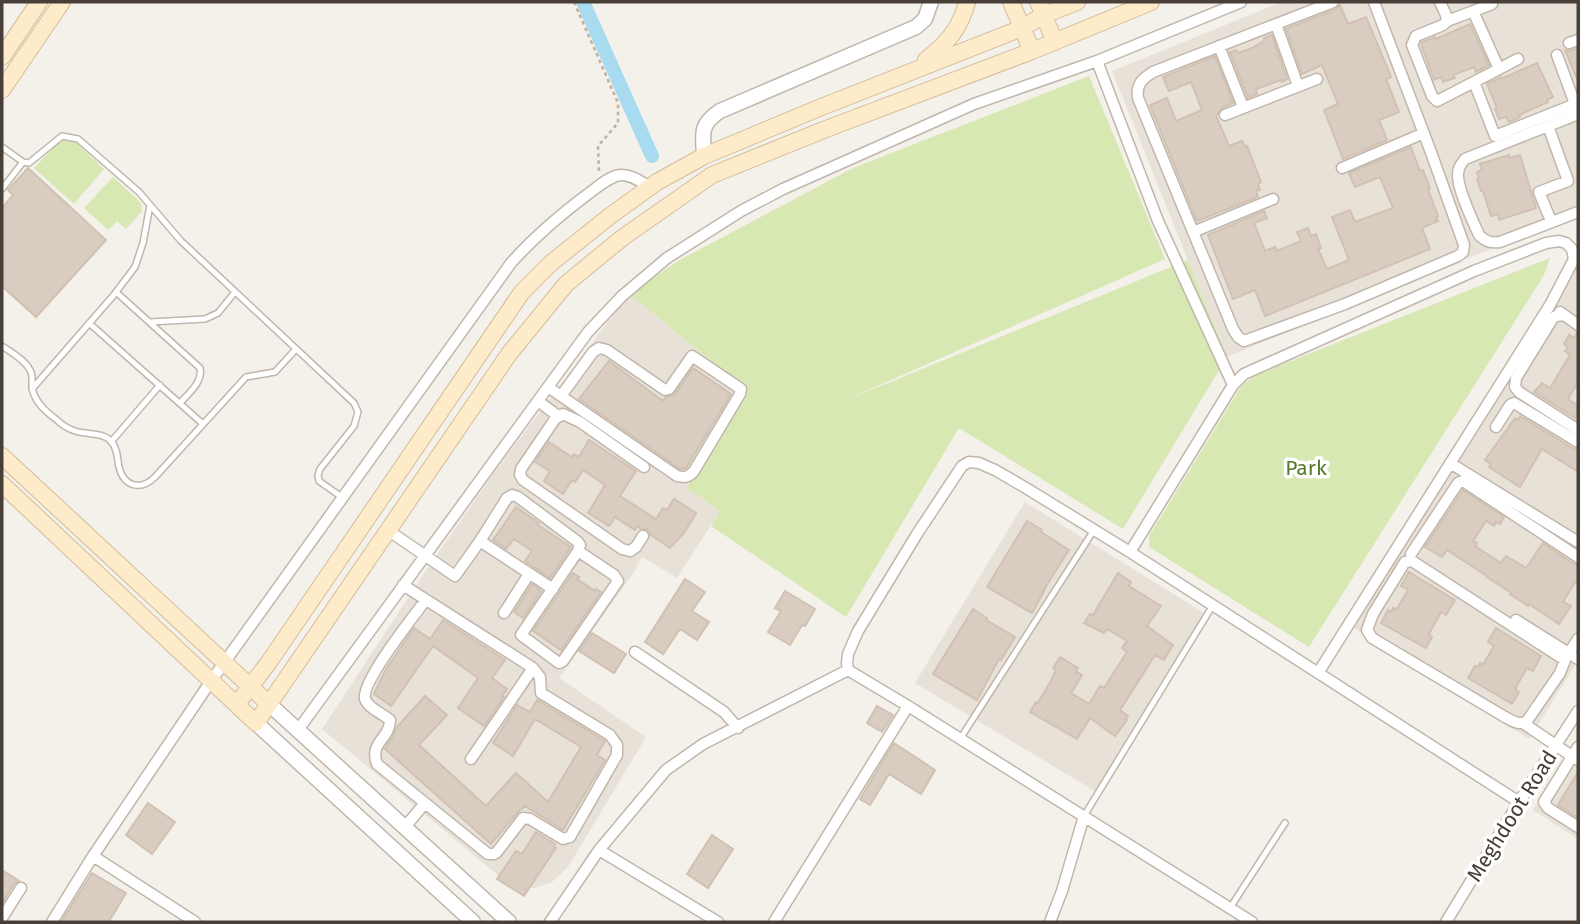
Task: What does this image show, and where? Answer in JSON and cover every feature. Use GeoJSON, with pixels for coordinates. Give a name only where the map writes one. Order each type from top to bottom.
{"type":"FeatureCollection","features":[{"type":"Feature","properties":{"kind":"main road"},"geometry":{"type":"LineString","coordinates":[[2,57],[39,2]]}},
{"type":"Feature","properties":{"kind":"main road"},"geometry":{"type":"LineString","coordinates":[[2,90],[62,2]]}},
{"type":"Feature","properties":{"kind":"main road"},"geometry":{"type":"LineString","coordinates":[[913,70],[945,44],[963,17],[967,2]]}},
{"type":"Feature","properties":{"kind":"main road"},"geometry":{"type":"LineString","coordinates":[[1011,2],[1032,51]]}},
{"type":"Feature","properties":{"kind":"main road"},"geometry":{"type":"LineString","coordinates":[[237,704],[270,662],[522,292],[551,263],[650,187],[704,156],[1022,28],[1041,8],[1077,2]]}},
{"type":"Feature","properties":{"kind":"main road"},"geometry":{"type":"LineString","coordinates":[[2,484],[256,723],[509,354],[566,284],[622,238],[712,175],[1151,2]]}},
{"type":"Feature","properties":{"kind":"main road"},"geometry":{"type":"LineString","coordinates":[[1041,8],[1055,42]]}},
{"type":"Feature","properties":{"kind":"main road"},"geometry":{"type":"LineString","coordinates":[[2,456],[269,705]]}},
{"type":"Feature","properties":{"kind":"street"},"geometry":{"type":"LineString","coordinates":[[704,156],[702,132],[709,118],[916,27],[925,19],[931,2]]}},
{"type":"Feature","properties":{"kind":"street"},"geometry":{"type":"LineString","coordinates":[[298,730],[588,332],[622,296],[667,258],[741,211],[783,189],[974,104],[1097,61],[1241,2]]}},
{"type":"Feature","properties":{"kind":"street"},"geometry":{"type":"LineString","coordinates":[[1333,2],[1153,72],[1143,78],[1137,91],[1233,330],[1244,341],[1345,304],[1458,256],[1463,251],[1464,246],[1424,133],[1374,2]]}},
{"type":"Feature","properties":{"kind":"street"},"geometry":{"type":"LineString","coordinates":[[1440,2],[1447,21]]}},
{"type":"Feature","properties":{"kind":"street"},"geometry":{"type":"LineString","coordinates":[[1492,4],[1416,36],[1412,45],[1432,96],[1437,101],[1518,59]]}},
{"type":"Feature","properties":{"kind":"street"},"geometry":{"type":"LineString","coordinates":[[1473,11],[1499,69]]}},
{"type":"Feature","properties":{"kind":"street"},"geometry":{"type":"LineString","coordinates":[[1276,24],[1298,86]]}},
{"type":"Feature","properties":{"kind":"street"},"geometry":{"type":"LineString","coordinates":[[1219,46],[1243,107]]}},
{"type":"Feature","properties":{"kind":"street"},"geometry":{"type":"LineString","coordinates":[[1558,55],[1577,107]]}},
{"type":"Feature","properties":{"kind":"street"},"geometry":{"type":"LineString","coordinates":[[1097,61],[1158,221],[1233,386]]}},
{"type":"Feature","properties":{"kind":"street"},"geometry":{"type":"LineString","coordinates":[[1225,115],[1317,79]]}},
{"type":"Feature","properties":{"kind":"street"},"geometry":{"type":"LineString","coordinates":[[1474,82],[1496,136],[1577,107]]}},
{"type":"Feature","properties":{"kind":"street"},"geometry":{"type":"LineString","coordinates":[[1577,107],[1548,126],[1465,159],[1457,173],[1458,184],[1474,223],[1485,241],[1500,242],[1578,212]]}},
{"type":"Feature","properties":{"kind":"street"},"geometry":{"type":"LineString","coordinates":[[1548,126],[1568,181],[1539,192],[1551,221]]}},
{"type":"Feature","properties":{"kind":"street"},"geometry":{"type":"LineString","coordinates":[[1342,168],[1424,133]]}},
{"type":"Feature","properties":{"kind":"street"},"geometry":{"type":"LineString","coordinates":[[52,922],[93,856],[211,681],[511,262],[557,218],[606,181],[624,175],[650,187]]}},
{"type":"Feature","properties":{"kind":"street"},"geometry":{"type":"LineString","coordinates":[[1193,232],[1273,199]]}},
{"type":"Feature","properties":{"kind":"street"},"geometry":{"type":"LineString","coordinates":[[1130,552],[1233,386],[1244,374],[1474,271],[1546,243],[1566,243],[1572,249],[1574,259],[1556,295],[1318,673]]}},
{"type":"Feature","properties":{"kind":"street"},"geometry":{"type":"LineString","coordinates":[[1578,325],[1562,314],[1553,318],[1516,378],[1515,387],[1578,430]]}},
{"type":"Feature","properties":{"kind":"street"},"geometry":{"type":"LineString","coordinates":[[548,387],[561,396],[677,476],[683,477],[694,471],[741,389],[692,356],[665,390],[607,350],[599,348],[593,352],[561,396]]}},
{"type":"Feature","properties":{"kind":"street"},"geometry":{"type":"LineString","coordinates":[[538,401],[558,416],[566,415],[580,422],[644,467]]}},
{"type":"Feature","properties":{"kind":"street"},"geometry":{"type":"LineString","coordinates":[[1496,427],[1514,403],[1578,442]]}},
{"type":"Feature","properties":{"kind":"street"},"geometry":{"type":"LineString","coordinates":[[558,416],[521,470],[522,478],[622,549],[633,550],[643,536]]}},
{"type":"Feature","properties":{"kind":"street"},"geometry":{"type":"LineString","coordinates":[[848,670],[848,654],[863,623],[917,534],[962,466],[979,463],[1130,552],[1519,802]]}},
{"type":"Feature","properties":{"kind":"street"},"geometry":{"type":"LineString","coordinates":[[1450,463],[1578,542]]}},
{"type":"Feature","properties":{"kind":"street"},"geometry":{"type":"LineString","coordinates":[[1411,554],[1458,483],[1463,481],[1578,557]]}},
{"type":"Feature","properties":{"kind":"street"},"geometry":{"type":"LineString","coordinates":[[389,531],[455,576],[507,498],[512,495],[578,541],[578,551],[521,635],[561,663],[618,581],[614,575],[578,551]]}},
{"type":"Feature","properties":{"kind":"street"},"geometry":{"type":"LineString","coordinates":[[480,541],[553,589]]}},
{"type":"Feature","properties":{"kind":"street"},"geometry":{"type":"LineString","coordinates":[[1398,546],[1574,656],[1578,639]]}},
{"type":"Feature","properties":{"kind":"street"},"geometry":{"type":"LineString","coordinates":[[1523,723],[1534,712],[1560,673],[1564,660],[1412,561],[1405,562],[1373,614],[1367,630],[1372,638],[1505,717],[1523,723],[1556,746],[1576,755],[1544,802],[1548,808],[1578,827]]}},
{"type":"Feature","properties":{"kind":"street"},"geometry":{"type":"LineString","coordinates":[[504,613],[529,574]]}},
{"type":"Feature","properties":{"kind":"street"},"geometry":{"type":"LineString","coordinates":[[403,585],[533,668],[540,677],[541,693],[610,735],[617,745],[617,755],[570,837],[563,839],[523,818],[497,852],[491,854],[377,764],[374,756],[376,746],[390,728],[390,720],[367,703],[364,695],[366,686],[425,601]]}},
{"type":"Feature","properties":{"kind":"street"},"geometry":{"type":"LineString","coordinates":[[635,652],[724,712],[738,727]]}},
{"type":"Feature","properties":{"kind":"street"},"geometry":{"type":"LineString","coordinates":[[471,759],[533,668]]}},
{"type":"Feature","properties":{"kind":"street"},"geometry":{"type":"LineString","coordinates":[[848,670],[1230,908],[1239,919],[1252,922]]}},
{"type":"Feature","properties":{"kind":"street"},"geometry":{"type":"LineString","coordinates":[[550,922],[599,850],[666,770],[704,744],[848,670]]}},
{"type":"Feature","properties":{"kind":"street"},"geometry":{"type":"LineString","coordinates":[[269,705],[509,922]]}},
{"type":"Feature","properties":{"kind":"street"},"geometry":{"type":"LineString","coordinates":[[774,922],[908,706]]}},
{"type":"Feature","properties":{"kind":"street","name":"Meghdoot Road"},"geometry":{"type":"LineString","coordinates":[[1446,922],[1578,710]]}},
{"type":"Feature","properties":{"kind":"street"},"geometry":{"type":"LineString","coordinates":[[256,723],[473,922]]}},
{"type":"Feature","properties":{"kind":"street"},"geometry":{"type":"LineString","coordinates":[[405,827],[425,803]]}},
{"type":"Feature","properties":{"kind":"street"},"geometry":{"type":"LineString","coordinates":[[1051,922],[1084,816]]}},
{"type":"Feature","properties":{"kind":"street"},"geometry":{"type":"LineString","coordinates":[[599,850],[718,922]]}},
{"type":"Feature","properties":{"kind":"street"},"geometry":{"type":"LineString","coordinates":[[93,856],[195,922]]}},
{"type":"Feature","properties":{"kind":"street"},"geometry":{"type":"LineString","coordinates":[[2,918],[21,888]]}},
{"type":"Feature","properties":{"kind":"street"},"geometry":{"type":"LineString","coordinates":[[170,922],[177,911]]}},
{"type":"Feature","properties":{"kind":"lane"},"geometry":{"type":"LineString","coordinates":[[2,147],[23,162],[32,162],[62,136],[74,137],[84,144],[139,192],[172,232],[357,408],[358,419],[354,426],[318,475],[319,481],[343,498]]}},
{"type":"Feature","properties":{"kind":"lane"},"geometry":{"type":"LineString","coordinates":[[2,189],[23,162]]}},
{"type":"Feature","properties":{"kind":"lane"},"geometry":{"type":"LineString","coordinates":[[32,390],[135,267],[150,205]]}},
{"type":"Feature","properties":{"kind":"lane"},"geometry":{"type":"LineString","coordinates":[[116,292],[200,368],[200,378],[180,403]]}},
{"type":"Feature","properties":{"kind":"lane"},"geometry":{"type":"LineString","coordinates":[[150,322],[205,319],[218,313],[235,292]]}},
{"type":"Feature","properties":{"kind":"lane"},"geometry":{"type":"LineString","coordinates":[[89,323],[204,424]]}},
{"type":"Feature","properties":{"kind":"lane"},"geometry":{"type":"LineString","coordinates":[[2,346],[31,371],[32,390],[41,407],[57,421],[78,432],[104,436],[116,451],[123,475],[132,484],[140,486],[155,477],[246,377],[275,372],[296,349]]}},
{"type":"Feature","properties":{"kind":"lane"},"geometry":{"type":"LineString","coordinates":[[111,442],[160,386]]}},
{"type":"Feature","properties":{"kind":"lane"},"geometry":{"type":"LineString","coordinates":[[960,739],[1094,530]]}},
{"type":"Feature","properties":{"kind":"lane"},"geometry":{"type":"LineString","coordinates":[[1084,816],[1213,605]]}},
{"type":"Feature","properties":{"kind":"lane"},"geometry":{"type":"LineString","coordinates":[[1230,908],[1285,823]]}},
{"type":"Feature","properties":{"kind":"shaded area"},"geometry":{"type":"Polygon","coordinates":[[[1282,2],[1578,2],[1578,217],[1478,254],[1227,357],[1112,71],[1282,2]]]}},
{"type":"Feature","properties":{"kind":"shaded area"},"geometry":{"type":"Polygon","coordinates":[[[1578,265],[1578,661],[1529,739],[1350,625],[1578,265]]]}},
{"type":"Feature","properties":{"kind":"shaded area"},"geometry":{"type":"Polygon","coordinates":[[[629,294],[747,390],[687,488],[720,511],[677,578],[642,557],[559,678],[646,737],[568,867],[552,882],[535,888],[511,886],[322,729],[496,470],[629,294]]]}},
{"type":"Feature","properties":{"kind":"shaded area"},"geometry":{"type":"Polygon","coordinates":[[[1025,502],[1209,616],[1098,793],[915,683],[1025,502]]]}},
{"type":"Feature","properties":{"kind":"shaded area"},"geometry":{"type":"Polygon","coordinates":[[[1578,737],[1578,839],[1533,810],[1578,737]]]}},
{"type":"Feature","properties":{"kind":"green space"},"geometry":{"type":"Polygon","coordinates":[[[1089,76],[1165,259],[839,403],[1188,260],[1227,357],[1123,529],[959,428],[846,617],[711,526],[720,511],[687,488],[747,390],[629,294],[678,261],[853,168],[1089,76]]]}},
{"type":"Feature","properties":{"kind":"green space"},"geometry":{"type":"Polygon","coordinates":[[[62,139],[74,141],[104,169],[74,204],[34,168],[62,139]]]}},
{"type":"Feature","properties":{"kind":"green space"},"geometry":{"type":"Polygon","coordinates":[[[113,177],[141,203],[142,211],[126,229],[117,221],[108,230],[84,208],[113,177]]]}},
{"type":"Feature","properties":{"kind":"green space","name":"Park"},"geometry":{"type":"Polygon","coordinates":[[[1550,258],[1544,275],[1309,647],[1149,547],[1149,536],[1242,385],[1258,374],[1550,258]]]}},
{"type":"Feature","properties":{"kind":"building"},"geometry":{"type":"Polygon","coordinates":[[[1340,5],[1348,24],[1366,17],[1391,77],[1386,79],[1399,112],[1379,120],[1387,140],[1343,159],[1324,110],[1338,104],[1322,65],[1302,74],[1286,29],[1340,5]]]}},
{"type":"Feature","properties":{"kind":"building"},"geometry":{"type":"Polygon","coordinates":[[[1470,24],[1489,65],[1476,72],[1474,67],[1443,82],[1441,77],[1434,80],[1422,42],[1435,37],[1436,39],[1470,24]]]}},
{"type":"Feature","properties":{"kind":"building"},"geometry":{"type":"Polygon","coordinates":[[[1272,35],[1287,79],[1256,89],[1257,94],[1248,98],[1230,52],[1236,50],[1238,53],[1252,48],[1272,35]]]}},
{"type":"Feature","properties":{"kind":"building"},"geometry":{"type":"Polygon","coordinates":[[[1578,48],[1578,81],[1565,50],[1578,48]]]}},
{"type":"Feature","properties":{"kind":"building"},"geometry":{"type":"Polygon","coordinates":[[[1215,56],[1233,103],[1222,108],[1216,116],[1229,146],[1242,141],[1245,147],[1247,146],[1261,182],[1258,184],[1260,190],[1256,191],[1258,197],[1197,221],[1150,105],[1167,98],[1176,121],[1202,110],[1191,82],[1169,91],[1163,77],[1215,56]]]}},
{"type":"Feature","properties":{"kind":"building"},"geometry":{"type":"Polygon","coordinates":[[[1537,63],[1553,97],[1509,122],[1506,117],[1499,119],[1487,84],[1537,63]]]}},
{"type":"Feature","properties":{"kind":"building"},"geometry":{"type":"Polygon","coordinates":[[[1411,147],[1420,171],[1423,170],[1438,216],[1438,221],[1422,228],[1430,249],[1265,316],[1255,290],[1233,299],[1208,235],[1264,211],[1267,218],[1254,223],[1265,251],[1275,247],[1277,251],[1301,241],[1297,232],[1308,228],[1311,236],[1316,234],[1321,248],[1318,249],[1327,269],[1349,260],[1332,217],[1350,210],[1355,222],[1393,208],[1380,177],[1355,187],[1349,173],[1411,147]]]}},
{"type":"Feature","properties":{"kind":"building"},"geometry":{"type":"Polygon","coordinates":[[[1509,155],[1509,158],[1520,155],[1536,208],[1499,220],[1498,214],[1491,216],[1477,179],[1477,172],[1482,170],[1480,164],[1509,155]]]}},
{"type":"Feature","properties":{"kind":"building"},"geometry":{"type":"Polygon","coordinates":[[[28,168],[106,240],[36,317],[2,286],[2,208],[13,195],[8,190],[28,168]]]}},
{"type":"Feature","properties":{"kind":"building"},"geometry":{"type":"Polygon","coordinates":[[[1577,333],[1578,382],[1568,399],[1578,406],[1575,418],[1534,392],[1542,383],[1550,388],[1570,355],[1565,351],[1568,347],[1564,344],[1569,335],[1574,338],[1577,333]]]}},
{"type":"Feature","properties":{"kind":"building"},"geometry":{"type":"Polygon","coordinates":[[[609,361],[663,401],[675,394],[693,368],[731,394],[686,468],[680,469],[579,399],[609,361]]]}},
{"type":"Feature","properties":{"kind":"building"},"geometry":{"type":"Polygon","coordinates":[[[1520,416],[1578,450],[1578,472],[1542,449],[1520,487],[1489,467],[1491,464],[1485,460],[1515,418],[1518,420],[1520,416]]]}},
{"type":"Feature","properties":{"kind":"building"},"geometry":{"type":"Polygon","coordinates":[[[589,440],[636,471],[620,496],[656,519],[663,508],[667,510],[674,499],[696,513],[684,533],[670,548],[647,529],[637,526],[635,530],[615,517],[609,526],[588,513],[605,485],[583,470],[563,494],[544,481],[550,471],[535,462],[549,442],[572,457],[574,454],[579,457],[589,440]]]}},
{"type":"Feature","properties":{"kind":"building"},"geometry":{"type":"Polygon","coordinates":[[[1463,490],[1504,517],[1500,524],[1496,522],[1494,526],[1486,521],[1473,541],[1477,543],[1475,546],[1501,563],[1506,556],[1526,568],[1543,543],[1578,565],[1578,577],[1563,602],[1571,606],[1559,624],[1447,550],[1442,557],[1425,547],[1463,490]]]}},
{"type":"Feature","properties":{"kind":"building"},"geometry":{"type":"Polygon","coordinates":[[[516,507],[571,547],[550,578],[525,561],[532,551],[514,539],[506,549],[493,540],[516,507]]]}},
{"type":"Feature","properties":{"kind":"building"},"geometry":{"type":"Polygon","coordinates":[[[1027,521],[1069,550],[1032,613],[987,587],[1027,521]]]}},
{"type":"Feature","properties":{"kind":"building"},"geometry":{"type":"Polygon","coordinates":[[[1409,572],[1455,600],[1446,615],[1441,612],[1430,632],[1432,637],[1426,648],[1381,623],[1388,610],[1391,612],[1393,608],[1397,609],[1408,590],[1401,586],[1409,572]]]}},
{"type":"Feature","properties":{"kind":"building"},"geometry":{"type":"Polygon","coordinates":[[[573,573],[579,577],[577,579],[601,592],[561,650],[533,631],[573,573]]]}},
{"type":"Feature","properties":{"kind":"building"},"geometry":{"type":"Polygon","coordinates":[[[1118,573],[1131,582],[1129,586],[1161,606],[1147,626],[1173,645],[1164,660],[1155,655],[1120,710],[1128,716],[1115,736],[1090,718],[1077,739],[1030,712],[1052,679],[1056,670],[1053,668],[1060,657],[1078,668],[1076,672],[1082,675],[1071,693],[1089,704],[1100,686],[1104,688],[1127,652],[1122,648],[1127,641],[1107,629],[1104,633],[1084,623],[1090,614],[1093,615],[1118,573]]]}},
{"type":"Feature","properties":{"kind":"building"},"geometry":{"type":"Polygon","coordinates":[[[685,579],[705,592],[692,611],[709,622],[697,640],[680,629],[663,654],[645,642],[685,579]]]}},
{"type":"Feature","properties":{"kind":"building"},"geometry":{"type":"Polygon","coordinates":[[[532,584],[541,591],[523,618],[514,612],[532,584]]]}},
{"type":"Feature","properties":{"kind":"building"},"geometry":{"type":"Polygon","coordinates":[[[785,591],[815,609],[790,645],[768,632],[781,611],[775,608],[785,591]]]}},
{"type":"Feature","properties":{"kind":"building"},"geometry":{"type":"Polygon","coordinates":[[[973,609],[1015,637],[1001,660],[999,659],[977,700],[933,674],[973,609]]]}},
{"type":"Feature","properties":{"kind":"building"},"geometry":{"type":"Polygon","coordinates":[[[443,620],[505,660],[492,678],[507,689],[484,726],[458,708],[478,678],[433,646],[391,706],[374,694],[386,669],[414,628],[430,639],[443,620]]]}},
{"type":"Feature","properties":{"kind":"building"},"geometry":{"type":"Polygon","coordinates":[[[1496,628],[1541,656],[1533,671],[1527,668],[1516,687],[1519,692],[1512,704],[1468,678],[1475,666],[1478,667],[1480,663],[1483,665],[1494,646],[1488,642],[1496,628]]]}},
{"type":"Feature","properties":{"kind":"building"},"geometry":{"type":"Polygon","coordinates":[[[592,633],[626,654],[614,673],[579,651],[592,633]]]}},
{"type":"Feature","properties":{"kind":"building"},"geometry":{"type":"Polygon","coordinates":[[[425,696],[447,715],[419,745],[486,806],[516,773],[548,802],[581,747],[535,719],[513,756],[493,743],[517,705],[530,712],[537,700],[605,741],[597,755],[605,760],[563,830],[525,806],[491,844],[385,749],[397,727],[425,696]]]}},
{"type":"Feature","properties":{"kind":"building"},"geometry":{"type":"Polygon","coordinates":[[[877,706],[893,715],[882,732],[867,723],[877,706]]]}},
{"type":"Feature","properties":{"kind":"building"},"geometry":{"type":"Polygon","coordinates":[[[894,743],[935,770],[921,794],[889,774],[870,805],[860,799],[894,743]]]}},
{"type":"Feature","properties":{"kind":"building"},"geometry":{"type":"Polygon","coordinates":[[[1578,772],[1578,818],[1558,805],[1578,772]]]}},
{"type":"Feature","properties":{"kind":"building"},"geometry":{"type":"Polygon","coordinates":[[[148,803],[175,822],[152,854],[126,835],[148,803]]]}},
{"type":"Feature","properties":{"kind":"building"},"geometry":{"type":"Polygon","coordinates":[[[536,832],[555,844],[556,848],[524,896],[497,879],[516,851],[522,854],[536,832]]]}},
{"type":"Feature","properties":{"kind":"building"},"geometry":{"type":"Polygon","coordinates":[[[712,835],[733,849],[708,888],[687,874],[712,835]]]}},
{"type":"Feature","properties":{"kind":"building"},"geometry":{"type":"Polygon","coordinates":[[[2,870],[19,881],[14,884],[2,904],[2,870]]]}},
{"type":"Feature","properties":{"kind":"building"},"geometry":{"type":"Polygon","coordinates":[[[92,873],[126,893],[113,915],[108,922],[61,922],[92,873]]]}},
{"type":"Feature","properties":{"kind":"waterway"},"geometry":{"type":"LineString","coordinates":[[583,2],[652,156]]}}]}
